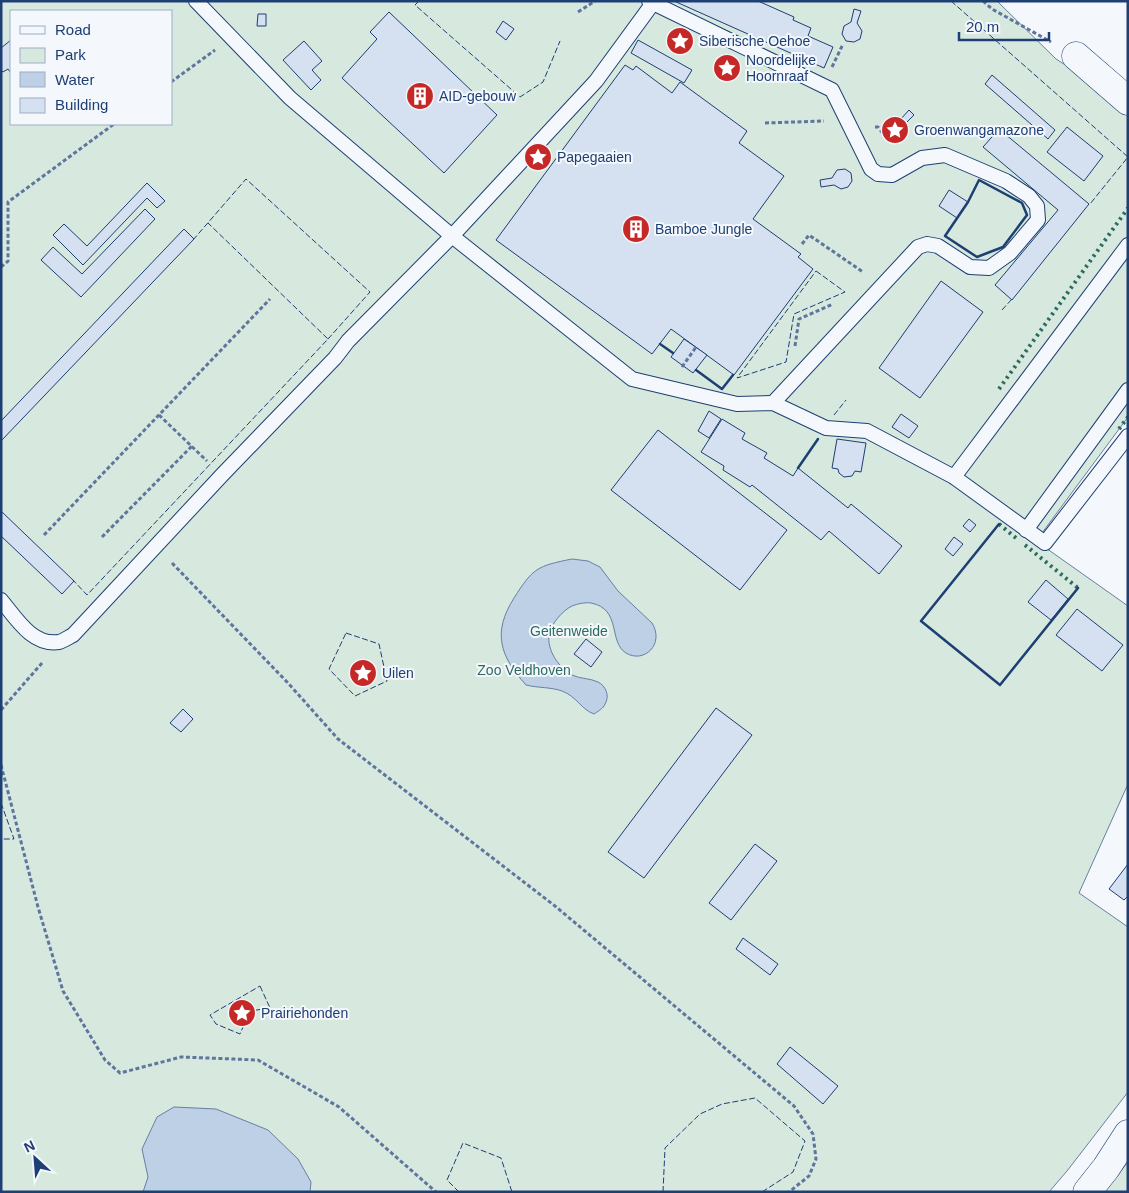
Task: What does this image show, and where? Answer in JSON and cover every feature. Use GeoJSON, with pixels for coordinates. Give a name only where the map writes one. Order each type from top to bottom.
{"type":"FeatureCollection","features":[{"type":"Feature","properties":{"kind":"street"},"geometry":{"type":"LineString","coordinates":[[1076,56],[1128,101]]}},
{"type":"Feature","properties":{"kind":"street"},"geometry":{"type":"LineString","coordinates":[[1087,1192],[1106,1168],[1128,1134]]}},
{"type":"Feature","properties":{"kind":"lane"},"geometry":{"type":"LineString","coordinates":[[196,1],[290,98],[452,236],[632,379],[737,404],[773,403],[826,428],[867,432],[954,477],[1046,543],[1128,436]]}},
{"type":"Feature","properties":{"kind":"lane"},"geometry":{"type":"LineString","coordinates":[[1,600],[28,632],[41,640],[60,642],[73,635],[222,475],[336,358],[348,341],[452,236],[596,81],[651,2],[832,90],[871,169],[878,174],[892,175],[922,158],[945,154],[1006,180],[1029,196],[1037,206],[1038,220],[1010,253],[989,268],[970,267],[938,246],[927,244],[918,247],[773,403]]}},
{"type":"Feature","properties":{"kind":"lane"},"geometry":{"type":"LineString","coordinates":[[954,477],[1128,245]]}},
{"type":"Feature","properties":{"kind":"lane"},"geometry":{"type":"LineString","coordinates":[[1026,530],[1128,390]]}},
{"type":"Feature","properties":{"kind":"path"},"geometry":{"type":"LineString","coordinates":[[578,12],[595,1]]}},
{"type":"Feature","properties":{"kind":"path"},"geometry":{"type":"LineString","coordinates":[[983,1],[992,9],[1076,56]]}},
{"type":"Feature","properties":{"kind":"path"},"geometry":{"type":"LineString","coordinates":[[172,81],[231,38]]}},
{"type":"Feature","properties":{"kind":"path"},"geometry":{"type":"LineString","coordinates":[[765,123],[878,127],[886,138],[892,142],[901,142],[922,158]]}},
{"type":"Feature","properties":{"kind":"path"},"geometry":{"type":"LineString","coordinates":[[1,267],[8,261],[8,202],[113,125]]}},
{"type":"Feature","properties":{"kind":"path"},"geometry":{"type":"LineString","coordinates":[[802,244],[808,235],[882,286]]}},
{"type":"Feature","properties":{"kind":"path"},"geometry":{"type":"LineString","coordinates":[[44,535],[270,299]]}},
{"type":"Feature","properties":{"kind":"path"},"geometry":{"type":"LineString","coordinates":[[159,414],[222,475]]}},
{"type":"Feature","properties":{"kind":"path"},"geometry":{"type":"LineString","coordinates":[[102,537],[192,446]]}},
{"type":"Feature","properties":{"kind":"path"},"geometry":{"type":"LineString","coordinates":[[156,546],[288,683],[338,739],[555,906],[794,1106],[813,1134],[816,1159],[809,1176],[789,1192]]}},
{"type":"Feature","properties":{"kind":"path"},"geometry":{"type":"LineString","coordinates":[[1,710],[60,642]]}},
{"type":"Feature","properties":{"kind":"path"},"geometry":{"type":"LineString","coordinates":[[1,765],[38,907],[64,991],[105,1060],[120,1073],[181,1057],[258,1060],[339,1107],[436,1192]]}},
{"type":"Feature","properties":{"kind":"green space","name":"Zoo Veldhoven"},"geometry":{"type":"Polygon","coordinates":[[[1,1],[997,1],[1056,59],[1128,105],[1128,417],[1036,541],[1128,606],[1128,784],[1079,893],[1128,927],[1128,1092],[1049,1192],[1,1192],[1,1]]]}},
{"type":"Feature","properties":{"kind":"green space"},"geometry":{"type":"Polygon","coordinates":[[[1128,1162],[1128,1192],[1104,1192],[1128,1162]]]}},
{"type":"Feature","properties":{"kind":"water"},"geometry":{"type":"Polygon","coordinates":[[[572,559],[588,561],[600,567],[618,591],[652,623],[656,638],[651,650],[646,654],[633,656],[621,648],[611,619],[601,606],[584,603],[572,606],[558,618],[549,635],[554,658],[567,672],[598,682],[606,691],[607,698],[604,705],[594,714],[567,693],[526,685],[510,664],[502,644],[501,633],[507,611],[526,580],[531,574],[543,567],[572,559]]]}},
{"type":"Feature","properties":{"kind":"water"},"geometry":{"type":"Polygon","coordinates":[[[174,1107],[216,1109],[268,1130],[298,1159],[311,1182],[310,1192],[143,1192],[148,1177],[142,1149],[157,1117],[174,1107]]]}},
{"type":"Feature","properties":{"kind":"building"},"geometry":{"type":"Polygon","coordinates":[[[674,1],[758,1],[794,17],[793,20],[811,28],[808,36],[833,47],[824,68],[674,1]]]}},
{"type":"Feature","properties":{"kind":"building"},"geometry":{"type":"Polygon","coordinates":[[[854,9],[861,11],[857,23],[862,31],[860,39],[854,42],[846,41],[842,34],[844,26],[851,22],[854,9]]]}},
{"type":"Feature","properties":{"kind":"building","name":"AID-gebouw"},"geometry":{"type":"Polygon","coordinates":[[[389,12],[497,115],[444,173],[342,78],[377,39],[370,32],[389,12]]]}},
{"type":"Feature","properties":{"kind":"building"},"geometry":{"type":"Polygon","coordinates":[[[258,14],[266,14],[266,26],[257,26],[258,14]]]}},
{"type":"Feature","properties":{"kind":"building"},"geometry":{"type":"Polygon","coordinates":[[[503,21],[514,29],[506,40],[496,32],[503,21]]]}},
{"type":"Feature","properties":{"kind":"building"},"geometry":{"type":"Polygon","coordinates":[[[638,40],[692,70],[684,83],[631,53],[638,40]]]}},
{"type":"Feature","properties":{"kind":"building"},"geometry":{"type":"Polygon","coordinates":[[[10,41],[10,72],[8,69],[3,72],[1,70],[1,48],[10,41]]]}},
{"type":"Feature","properties":{"kind":"building"},"geometry":{"type":"Polygon","coordinates":[[[304,41],[322,61],[312,70],[321,80],[311,90],[283,60],[304,41]]]}},
{"type":"Feature","properties":{"kind":"building","name":"Bamboe Jungle"},"geometry":{"type":"Polygon","coordinates":[[[625,65],[633,70],[636,66],[672,93],[680,82],[747,131],[739,143],[784,176],[753,219],[801,254],[798,257],[813,269],[734,375],[671,329],[652,354],[496,240],[625,65]]]}},
{"type":"Feature","properties":{"kind":"building"},"geometry":{"type":"Polygon","coordinates":[[[992,75],[1055,130],[1048,139],[985,84],[992,75]]]}},
{"type":"Feature","properties":{"kind":"building"},"geometry":{"type":"Polygon","coordinates":[[[909,110],[914,115],[905,124],[906,133],[901,139],[893,139],[887,134],[887,126],[892,120],[900,120],[909,110]]]}},
{"type":"Feature","properties":{"kind":"building"},"geometry":{"type":"Polygon","coordinates":[[[1067,127],[1103,156],[1084,181],[1047,152],[1067,127]]]}},
{"type":"Feature","properties":{"kind":"building"},"geometry":{"type":"Polygon","coordinates":[[[999,129],[1089,204],[1012,300],[995,285],[1058,210],[983,147],[999,129]]]}},
{"type":"Feature","properties":{"kind":"building"},"geometry":{"type":"Polygon","coordinates":[[[845,169],[851,173],[852,181],[848,187],[841,189],[834,185],[821,187],[820,180],[832,178],[837,170],[845,169]]]}},
{"type":"Feature","properties":{"kind":"building"},"geometry":{"type":"Polygon","coordinates":[[[147,183],[165,201],[157,208],[147,198],[83,265],[53,235],[64,224],[87,246],[147,183]]]}},
{"type":"Feature","properties":{"kind":"building"},"geometry":{"type":"Polygon","coordinates":[[[949,190],[968,202],[957,218],[939,206],[949,190]]]}},
{"type":"Feature","properties":{"kind":"building"},"geometry":{"type":"Polygon","coordinates":[[[145,209],[155,219],[81,297],[41,260],[53,247],[82,274],[145,209]]]}},
{"type":"Feature","properties":{"kind":"building"},"geometry":{"type":"Polygon","coordinates":[[[184,229],[194,239],[1,441],[1,421],[184,229]]]}},
{"type":"Feature","properties":{"kind":"building"},"geometry":{"type":"Polygon","coordinates":[[[941,281],[983,312],[920,398],[879,368],[941,281]]]}},
{"type":"Feature","properties":{"kind":"building"},"geometry":{"type":"Polygon","coordinates":[[[684,339],[707,355],[693,373],[671,357],[684,339]]]}},
{"type":"Feature","properties":{"kind":"building"},"geometry":{"type":"Polygon","coordinates":[[[709,411],[721,419],[709,438],[698,431],[709,411]]]}},
{"type":"Feature","properties":{"kind":"building"},"geometry":{"type":"Polygon","coordinates":[[[901,414],[918,426],[909,438],[892,427],[901,414]]]}},
{"type":"Feature","properties":{"kind":"building"},"geometry":{"type":"Polygon","coordinates":[[[722,419],[745,433],[742,439],[767,453],[764,458],[793,476],[798,468],[848,508],[851,504],[902,546],[879,574],[829,531],[821,540],[752,485],[750,487],[723,470],[724,466],[701,452],[722,419]]]}},
{"type":"Feature","properties":{"kind":"building"},"geometry":{"type":"Polygon","coordinates":[[[658,430],[787,530],[740,590],[611,490],[658,430]]]}},
{"type":"Feature","properties":{"kind":"building"},"geometry":{"type":"Polygon","coordinates":[[[837,439],[866,443],[861,472],[855,471],[852,476],[844,477],[839,473],[838,469],[832,468],[837,439]]]}},
{"type":"Feature","properties":{"kind":"building"},"geometry":{"type":"Polygon","coordinates":[[[1,511],[74,581],[62,594],[1,536],[1,511]]]}},
{"type":"Feature","properties":{"kind":"building"},"geometry":{"type":"Polygon","coordinates":[[[969,519],[976,525],[970,532],[963,526],[969,519]]]}},
{"type":"Feature","properties":{"kind":"building"},"geometry":{"type":"Polygon","coordinates":[[[954,537],[963,544],[953,556],[945,549],[954,537]]]}},
{"type":"Feature","properties":{"kind":"building"},"geometry":{"type":"Polygon","coordinates":[[[1046,580],[1068,599],[1051,620],[1028,602],[1046,580]]]}},
{"type":"Feature","properties":{"kind":"building"},"geometry":{"type":"Polygon","coordinates":[[[1077,609],[1123,645],[1102,671],[1056,635],[1077,609]]]}},
{"type":"Feature","properties":{"kind":"building"},"geometry":{"type":"Polygon","coordinates":[[[586,639],[602,652],[591,667],[574,654],[586,639]]]}},
{"type":"Feature","properties":{"kind":"building"},"geometry":{"type":"Polygon","coordinates":[[[716,708],[752,735],[644,878],[608,852],[716,708]]]}},
{"type":"Feature","properties":{"kind":"building"},"geometry":{"type":"Polygon","coordinates":[[[183,709],[193,719],[181,732],[170,723],[183,709]]]}},
{"type":"Feature","properties":{"kind":"building"},"geometry":{"type":"Polygon","coordinates":[[[755,844],[777,861],[731,920],[709,903],[755,844]]]}},
{"type":"Feature","properties":{"kind":"building"},"geometry":{"type":"Polygon","coordinates":[[[1128,864],[1128,896],[1124,900],[1109,889],[1128,864]]]}},
{"type":"Feature","properties":{"kind":"building"},"geometry":{"type":"Polygon","coordinates":[[[743,938],[778,964],[770,975],[736,949],[743,938]]]}},
{"type":"Feature","properties":{"kind":"building"},"geometry":{"type":"Polygon","coordinates":[[[790,1047],[838,1086],[823,1104],[777,1064],[790,1047]]]}},
{"type":"Feature","properties":{"kind":"hedge"},"geometry":{"type":"LineString","coordinates":[[999,389],[1128,208]]}},
{"type":"Feature","properties":{"kind":"hedge"},"geometry":{"type":"LineString","coordinates":[[1119,429],[1128,417]]}},
{"type":"Feature","properties":{"kind":"hedge"},"geometry":{"type":"LineString","coordinates":[[999,524],[1016,538]]}},
{"type":"Feature","properties":{"kind":"hedge"},"geometry":{"type":"LineString","coordinates":[[1025,545],[1078,588]]}},
{"type":"Feature","properties":{"kind":"fence"},"geometry":{"type":"LineString","coordinates":[[419,1],[415,5],[520,97],[543,82],[560,41]]}},
{"type":"Feature","properties":{"kind":"fence"},"geometry":{"type":"LineString","coordinates":[[951,1],[1128,157],[1090,204]]}},
{"type":"Feature","properties":{"kind":"fence"},"geometry":{"type":"LineString","coordinates":[[193,240],[246,179],[370,292],[328,339]]}},
{"type":"Feature","properties":{"kind":"fence"},"geometry":{"type":"LineString","coordinates":[[72,579],[87,595],[328,339],[208,223]]}},
{"type":"Feature","properties":{"kind":"fence"},"geometry":{"type":"LineString","coordinates":[[816,271],[845,292],[794,314],[786,362],[737,378],[816,271]]}},
{"type":"Feature","properties":{"kind":"fence"},"geometry":{"type":"LineString","coordinates":[[1002,310],[1012,299]]}},
{"type":"Feature","properties":{"kind":"fence"},"geometry":{"type":"LineString","coordinates":[[834,415],[846,400]]}},
{"type":"Feature","properties":{"kind":"fence"},"geometry":{"type":"LineString","coordinates":[[346,633],[379,644],[387,681],[355,696],[329,669],[346,633]]}},
{"type":"Feature","properties":{"kind":"fence"},"geometry":{"type":"LineString","coordinates":[[1,803],[14,839],[1,839]]}},
{"type":"Feature","properties":{"kind":"fence"},"geometry":{"type":"LineString","coordinates":[[260,986],[270,1008],[250,1011],[240,1034],[216,1024],[210,1015],[260,986]]}},
{"type":"Feature","properties":{"kind":"fence"},"geometry":{"type":"LineString","coordinates":[[663,1192],[665,1148],[700,1114],[722,1104],[755,1098],[805,1141],[793,1172],[762,1192]]}},
{"type":"Feature","properties":{"kind":"fence"},"geometry":{"type":"LineString","coordinates":[[459,1192],[447,1180],[463,1143],[501,1158],[512,1192]]}},
{"type":"Feature","properties":{"kind":"wall"},"geometry":{"type":"LineString","coordinates":[[979,180],[1022,203],[1027,215],[1003,247],[977,257],[945,236],[968,202],[979,180]]}},
{"type":"Feature","properties":{"kind":"wall"},"geometry":{"type":"LineString","coordinates":[[660,344],[673,353]]}},
{"type":"Feature","properties":{"kind":"wall"},"geometry":{"type":"LineString","coordinates":[[696,370],[722,389],[733,375]]}},
{"type":"Feature","properties":{"kind":"wall"},"geometry":{"type":"LineString","coordinates":[[798,468],[818,439]]}},
{"type":"Feature","properties":{"kind":"wall"},"geometry":{"type":"LineString","coordinates":[[999,524],[921,621],[1000,685],[1078,588]]}},
{"type":"Feature","properties":{"kind":"place","name":"Siberische Oehoe"},"geometry":{"type":"Point","coordinates":[680,41]}},
{"type":"Feature","properties":{"kind":"place","name":"Noordelijke Hoornraaf"},"geometry":{"type":"Point","coordinates":[727,68]}},
{"type":"Feature","properties":{"kind":"place","name":"AID-gebouw"},"geometry":{"type":"Point","coordinates":[420,96]}},
{"type":"Feature","properties":{"kind":"place","name":"Groenwangamazone"},"geometry":{"type":"Point","coordinates":[895,130]}},
{"type":"Feature","properties":{"kind":"place","name":"Papegaaien"},"geometry":{"type":"Point","coordinates":[538,157]}},
{"type":"Feature","properties":{"kind":"place","name":"Bamboe Jungle"},"geometry":{"type":"Point","coordinates":[636,229]}},
{"type":"Feature","properties":{"kind":"place","name":"Uilen"},"geometry":{"type":"Point","coordinates":[363,673]}},
{"type":"Feature","properties":{"kind":"place","name":"Prairiehonden"},"geometry":{"type":"Point","coordinates":[242,1013]}},
{"type":"Feature","properties":{"kind":"park label","name":"Geitenweide"},"geometry":{"type":"Point","coordinates":[569,631]}}]}
